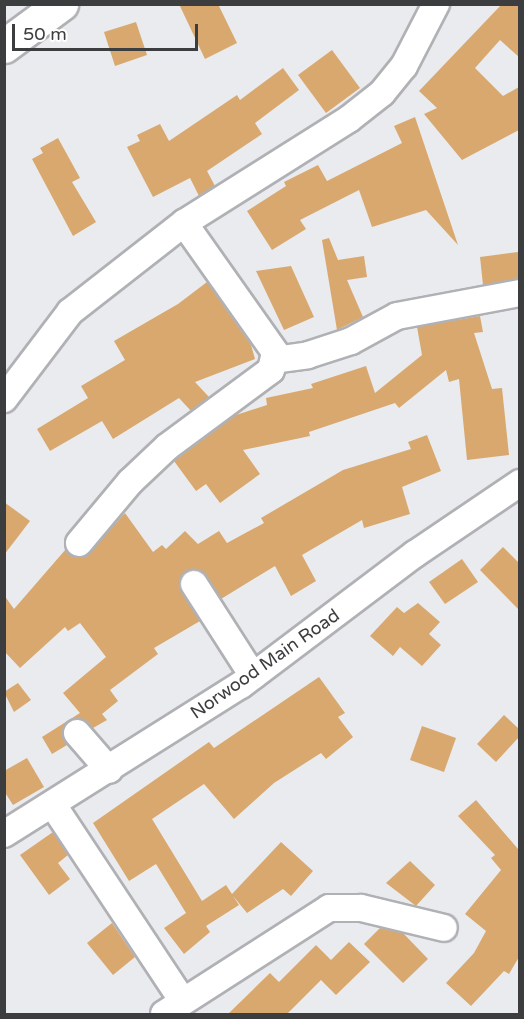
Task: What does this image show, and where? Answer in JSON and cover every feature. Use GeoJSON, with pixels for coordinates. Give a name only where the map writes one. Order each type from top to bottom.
{"type":"FeatureCollection","features":[{"type":"Feature","properties":{"kind":"street"},"geometry":{"type":"LineString","coordinates":[[4,46],[61,4]]}},
{"type":"Feature","properties":{"kind":"street"},"geometry":{"type":"LineString","coordinates":[[4,399],[70,312],[184,223],[349,119],[382,93],[404,66],[435,4]]}},
{"type":"Feature","properties":{"kind":"street"},"geometry":{"type":"LineString","coordinates":[[79,543],[130,482],[160,454],[271,370],[275,352],[184,223]]}},
{"type":"Feature","properties":{"kind":"street"},"geometry":{"type":"LineString","coordinates":[[273,360],[309,355],[351,341],[398,316],[519,293]]}},
{"type":"Feature","properties":{"kind":"street","name":"Norwood Main Road"},"geometry":{"type":"LineString","coordinates":[[4,834],[109,770],[253,676],[416,554],[519,483]]}},
{"type":"Feature","properties":{"kind":"street"},"geometry":{"type":"LineString","coordinates":[[194,584],[253,676]]}},
{"type":"Feature","properties":{"kind":"street"},"geometry":{"type":"LineString","coordinates":[[78,734],[109,770]]}},
{"type":"Feature","properties":{"kind":"street"},"geometry":{"type":"LineString","coordinates":[[53,805],[173,1007],[329,908],[362,908],[444,928]]}},
{"type":"Feature","properties":{"kind":"building"},"geometry":{"type":"Polygon","coordinates":[[[179,4],[218,4],[237,43],[205,59],[179,4]]]}},
{"type":"Feature","properties":{"kind":"building"},"geometry":{"type":"Polygon","coordinates":[[[502,4],[519,4],[519,57],[500,40],[475,68],[503,96],[519,87],[519,130],[462,160],[424,114],[437,108],[419,91],[502,4]]]}},
{"type":"Feature","properties":{"kind":"building"},"geometry":{"type":"Polygon","coordinates":[[[136,22],[147,55],[115,66],[104,32],[136,22]]]}},
{"type":"Feature","properties":{"kind":"building"},"geometry":{"type":"Polygon","coordinates":[[[332,50],[360,88],[326,113],[298,75],[332,50]]]}},
{"type":"Feature","properties":{"kind":"building"},"geometry":{"type":"Polygon","coordinates":[[[283,68],[299,90],[255,123],[262,134],[207,171],[215,186],[199,196],[190,178],[153,197],[127,147],[140,141],[137,135],[160,124],[169,141],[237,95],[240,100],[283,68]]]}},
{"type":"Feature","properties":{"kind":"building"},"geometry":{"type":"Polygon","coordinates":[[[415,117],[458,245],[426,210],[372,227],[359,190],[300,220],[306,229],[272,250],[247,211],[286,186],[284,182],[318,165],[327,181],[402,143],[394,126],[415,117]]]}},
{"type":"Feature","properties":{"kind":"building"},"geometry":{"type":"Polygon","coordinates":[[[58,138],[80,178],[72,182],[96,222],[73,236],[32,159],[43,153],[40,148],[58,138]]]}},
{"type":"Feature","properties":{"kind":"building"},"geometry":{"type":"Polygon","coordinates":[[[329,238],[338,260],[364,256],[367,277],[347,280],[363,317],[337,330],[322,240],[329,238]]]}},
{"type":"Feature","properties":{"kind":"building"},"geometry":{"type":"Polygon","coordinates":[[[518,252],[519,278],[483,285],[480,257],[518,252]]]}},
{"type":"Feature","properties":{"kind":"building"},"geometry":{"type":"Polygon","coordinates":[[[291,266],[314,317],[284,330],[256,271],[291,266]]]}},
{"type":"Feature","properties":{"kind":"building"},"geometry":{"type":"Polygon","coordinates":[[[207,282],[251,345],[255,359],[195,382],[209,397],[191,411],[179,398],[113,439],[102,421],[50,451],[37,429],[88,398],[81,386],[125,360],[114,341],[178,304],[207,282]]]}},
{"type":"Feature","properties":{"kind":"building"},"geometry":{"type":"Polygon","coordinates":[[[480,316],[483,332],[474,333],[492,389],[502,388],[509,455],[467,460],[459,379],[449,382],[446,370],[399,408],[395,403],[309,432],[310,436],[243,450],[260,474],[220,503],[206,484],[196,491],[174,461],[236,415],[267,405],[266,398],[313,388],[311,384],[366,366],[375,393],[422,355],[417,327],[480,316]]]}},
{"type":"Feature","properties":{"kind":"building"},"geometry":{"type":"Polygon","coordinates":[[[427,435],[441,471],[402,487],[410,514],[364,528],[362,520],[302,555],[316,581],[291,596],[275,566],[221,599],[201,571],[185,572],[179,585],[200,621],[154,648],[158,654],[110,690],[118,701],[102,714],[107,720],[93,728],[81,719],[67,722],[62,735],[67,745],[52,754],[42,737],[80,713],[63,693],[106,657],[80,623],[68,631],[65,627],[20,668],[4,651],[4,595],[14,609],[66,549],[76,558],[85,557],[125,513],[153,552],[162,545],[166,549],[185,531],[198,544],[219,531],[227,543],[264,523],[261,518],[343,470],[411,449],[408,442],[427,435]]]}},
{"type":"Feature","properties":{"kind":"building"},"geometry":{"type":"Polygon","coordinates":[[[4,502],[30,521],[4,555],[4,502]]]}},
{"type":"Feature","properties":{"kind":"building"},"geometry":{"type":"Polygon","coordinates":[[[503,547],[519,563],[519,610],[480,570],[503,547]]]}},
{"type":"Feature","properties":{"kind":"building"},"geometry":{"type":"Polygon","coordinates":[[[462,559],[478,582],[445,604],[429,582],[462,559]]]}},
{"type":"Feature","properties":{"kind":"building"},"geometry":{"type":"Polygon","coordinates":[[[418,603],[440,622],[429,634],[441,645],[422,666],[400,647],[393,656],[370,636],[397,607],[404,613],[418,603]]]}},
{"type":"Feature","properties":{"kind":"building"},"geometry":{"type":"Polygon","coordinates":[[[319,677],[345,713],[338,717],[353,737],[326,759],[321,753],[274,783],[234,819],[204,784],[152,819],[202,901],[226,885],[232,894],[281,842],[313,871],[291,896],[283,889],[247,913],[233,896],[239,905],[206,926],[210,932],[184,954],[164,928],[186,913],[156,864],[129,881],[93,823],[209,742],[214,748],[319,677]]]}},
{"type":"Feature","properties":{"kind":"building"},"geometry":{"type":"Polygon","coordinates":[[[18,683],[31,700],[14,712],[4,692],[18,683]]]}},
{"type":"Feature","properties":{"kind":"building"},"geometry":{"type":"Polygon","coordinates":[[[504,715],[519,729],[519,737],[496,762],[477,744],[504,715]]]}},
{"type":"Feature","properties":{"kind":"building"},"geometry":{"type":"Polygon","coordinates":[[[422,726],[456,738],[444,772],[410,760],[422,726]]]}},
{"type":"Feature","properties":{"kind":"building"},"geometry":{"type":"Polygon","coordinates":[[[27,758],[44,787],[13,805],[4,791],[4,771],[27,758]]]}},
{"type":"Feature","properties":{"kind":"building"},"geometry":{"type":"Polygon","coordinates":[[[476,800],[518,849],[519,846],[519,957],[509,974],[504,971],[471,1006],[446,983],[474,953],[486,931],[465,914],[501,870],[491,858],[495,855],[458,816],[476,800]]]}},
{"type":"Feature","properties":{"kind":"building"},"geometry":{"type":"Polygon","coordinates":[[[53,832],[68,855],[58,863],[70,879],[49,895],[20,855],[53,832]]]}},
{"type":"Feature","properties":{"kind":"building"},"geometry":{"type":"Polygon","coordinates":[[[410,861],[435,885],[416,906],[386,883],[410,861]]]}},
{"type":"Feature","properties":{"kind":"building"},"geometry":{"type":"Polygon","coordinates":[[[112,923],[135,957],[113,975],[87,943],[112,923]]]}},
{"type":"Feature","properties":{"kind":"building"},"geometry":{"type":"Polygon","coordinates":[[[380,928],[403,933],[428,959],[403,983],[364,944],[380,928]]]}},
{"type":"Feature","properties":{"kind":"building"},"geometry":{"type":"Polygon","coordinates":[[[349,942],[370,962],[336,995],[321,980],[287,1014],[228,1014],[270,973],[279,982],[316,945],[331,960],[349,942]]]}}]}
